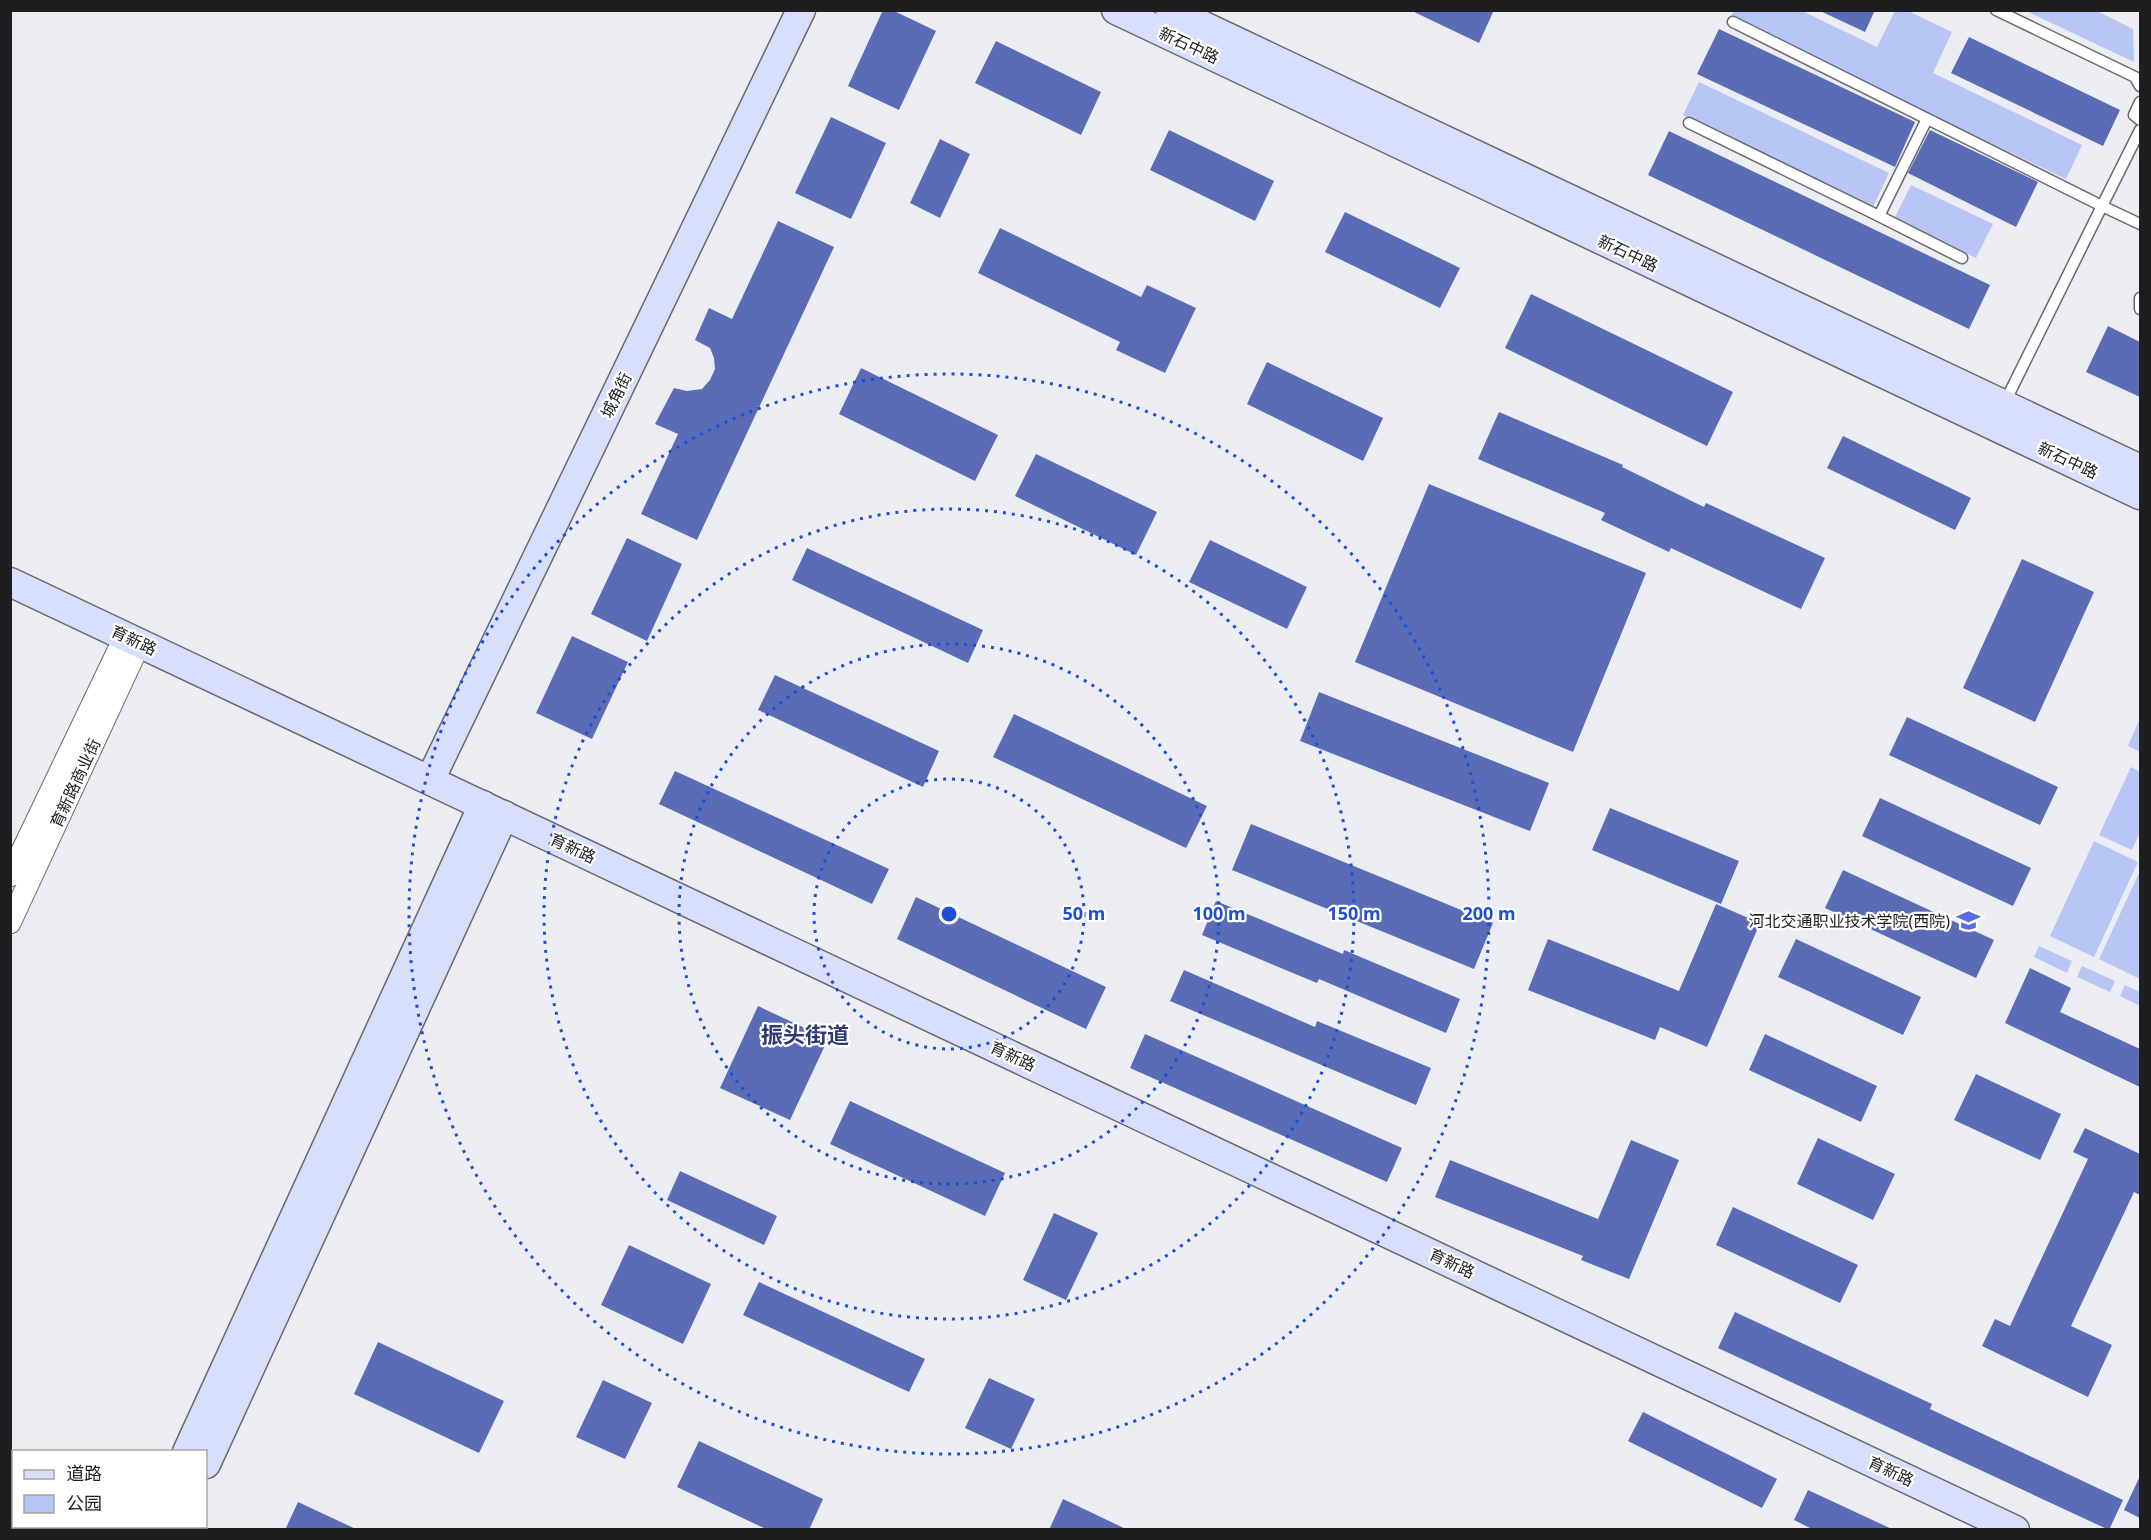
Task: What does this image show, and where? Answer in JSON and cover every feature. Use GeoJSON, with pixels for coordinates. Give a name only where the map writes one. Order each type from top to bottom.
{"type":"FeatureCollection","features":[{"type":"Feature","properties":{"kind":"street","name":"城角街"},"geometry":{"type":"LineString","coordinates":[[430,780],[801,10]]}},
{"type":"Feature","properties":{"kind":"street","name":"新石中路"},"geometry":{"type":"LineString","coordinates":[[1116,10],[2140,495]]}},
{"type":"Feature","properties":{"kind":"street","name":"新石中路"},"geometry":{"type":"LineString","coordinates":[[1170,10],[2140,469]]}},
{"type":"Feature","properties":{"kind":"street","name":"育新路"},"geometry":{"type":"LineString","coordinates":[[10,582],[2014,1530]]}},
{"type":"Feature","properties":{"kind":"street","name":"育新路商业街"},"geometry":{"type":"LineString","coordinates":[[10,876],[133,639]]}},
{"type":"Feature","properties":{"kind":"street","name":"育新路商业街"},"geometry":{"type":"LineString","coordinates":[[10,923],[133,639]]}},
{"type":"Feature","properties":{"kind":"street"},"geometry":{"type":"LineString","coordinates":[[188,1450],[493,810]]}},
{"type":"Feature","properties":{"kind":"street"},"geometry":{"type":"LineString","coordinates":[[207,1462],[493,810]]}},
{"type":"Feature","properties":{"kind":"lane"},"geometry":{"type":"LineString","coordinates":[[1996,10],[2135,77],[2140,86]]}},
{"type":"Feature","properties":{"kind":"lane"},"geometry":{"type":"LineString","coordinates":[[1733,22],[2140,225]]}},
{"type":"Feature","properties":{"kind":"lane"},"geometry":{"type":"LineString","coordinates":[[2140,102],[2134,115],[2140,120]]}},
{"type":"Feature","properties":{"kind":"lane"},"geometry":{"type":"LineString","coordinates":[[1879,216],[1927,119]]}},
{"type":"Feature","properties":{"kind":"lane"},"geometry":{"type":"LineString","coordinates":[[1689,123],[1962,258]]}},
{"type":"Feature","properties":{"kind":"lane"},"geometry":{"type":"LineString","coordinates":[[2004,405],[2140,130]]}},
{"type":"Feature","properties":{"kind":"lane"},"geometry":{"type":"LineString","coordinates":[[2140,298],[2140,309]]}},
{"type":"Feature","properties":{"kind":"green space"},"geometry":{"type":"Polygon","coordinates":[[[1734,11],[1802,11],[1877,47],[1895,11],[1908,11],[1952,32],[1933,73],[2082,145],[2066,179],[1730,18],[1734,11]]]}},
{"type":"Feature","properties":{"kind":"green space"},"geometry":{"type":"Polygon","coordinates":[[[2026,11],[2097,11],[2133,29],[2134,62],[2026,11]]]}},
{"type":"Feature","properties":{"kind":"green space"},"geometry":{"type":"Polygon","coordinates":[[[1699,82],[1889,173],[1873,207],[1683,115],[1699,82]]]}},
{"type":"Feature","properties":{"kind":"green space"},"geometry":{"type":"Polygon","coordinates":[[[1911,185],[1993,224],[1976,258],[1894,219],[1911,185]]]}},
{"type":"Feature","properties":{"kind":"green space"},"geometry":{"type":"Polygon","coordinates":[[[2140,718],[2140,752],[2128,746],[2140,718]]]}},
{"type":"Feature","properties":{"kind":"green space"},"geometry":{"type":"Polygon","coordinates":[[[2131,767],[2140,772],[2140,832],[2132,850],[2099,835],[2131,767]]]}},
{"type":"Feature","properties":{"kind":"green space"},"geometry":{"type":"Polygon","coordinates":[[[2094,841],[2138,862],[2094,957],[2050,936],[2094,841]]]}},
{"type":"Feature","properties":{"kind":"green space"},"geometry":{"type":"Polygon","coordinates":[[[2140,871],[2140,979],[2099,959],[2140,871]]]}},
{"type":"Feature","properties":{"kind":"green space"},"geometry":{"type":"Polygon","coordinates":[[[2039,946],[2072,961],[2067,973],[2034,957],[2039,946]]]}},
{"type":"Feature","properties":{"kind":"green space"},"geometry":{"type":"Polygon","coordinates":[[[2082,966],[2115,981],[2110,992],[2077,977],[2082,966]]]}},
{"type":"Feature","properties":{"kind":"green space"},"geometry":{"type":"Polygon","coordinates":[[[2125,985],[2140,992],[2140,1006],[2120,996],[2125,985]]]}},
{"type":"Feature","properties":{"kind":"building"},"geometry":{"type":"Polygon","coordinates":[[[883,10],[892,10],[936,31],[899,110],[848,86],[883,10]]]}},
{"type":"Feature","properties":{"kind":"building"},"geometry":{"type":"Polygon","coordinates":[[[1410,10],[1494,10],[1479,43],[1410,10]]]}},
{"type":"Feature","properties":{"kind":"building"},"geometry":{"type":"Polygon","coordinates":[[[1818,10],[1875,10],[1865,32],[1818,10]]]}},
{"type":"Feature","properties":{"kind":"building"},"geometry":{"type":"Polygon","coordinates":[[[1719,29],[1915,122],[1895,167],[1697,74],[1719,29]]]}},
{"type":"Feature","properties":{"kind":"building"},"geometry":{"type":"Polygon","coordinates":[[[1969,37],[2120,110],[2103,146],[1951,73],[1969,37]]]}},
{"type":"Feature","properties":{"kind":"building"},"geometry":{"type":"Polygon","coordinates":[[[996,41],[1101,92],[1081,135],[975,83],[996,41]]]}},
{"type":"Feature","properties":{"kind":"building"},"geometry":{"type":"Polygon","coordinates":[[[831,117],[886,143],[851,219],[795,193],[831,117]]]}},
{"type":"Feature","properties":{"kind":"building"},"geometry":{"type":"Polygon","coordinates":[[[1169,130],[1274,181],[1255,221],[1150,170],[1169,130]]]}},
{"type":"Feature","properties":{"kind":"building"},"geometry":{"type":"Polygon","coordinates":[[[1930,130],[2038,182],[2016,227],[1908,173],[1930,130]]]}},
{"type":"Feature","properties":{"kind":"building"},"geometry":{"type":"Polygon","coordinates":[[[1669,131],[1990,285],[1969,329],[1648,175],[1669,131]]]}},
{"type":"Feature","properties":{"kind":"building"},"geometry":{"type":"Polygon","coordinates":[[[940,139],[970,154],[940,218],[910,203],[940,139]]]}},
{"type":"Feature","properties":{"kind":"building"},"geometry":{"type":"Polygon","coordinates":[[[1345,212],[1460,268],[1440,308],[1325,252],[1345,212]]]}},
{"type":"Feature","properties":{"kind":"building"},"geometry":{"type":"Polygon","coordinates":[[[778,221],[834,247],[697,540],[641,514],[678,434],[655,424],[674,388],[687,391],[702,389],[710,380],[715,369],[714,358],[710,348],[695,340],[709,308],[732,319],[778,221]]]}},
{"type":"Feature","properties":{"kind":"building"},"geometry":{"type":"Polygon","coordinates":[[[1000,228],[1141,297],[1147,285],[1196,308],[1165,373],[1116,350],[1120,342],[978,273],[1000,228]]]}},
{"type":"Feature","properties":{"kind":"building"},"geometry":{"type":"Polygon","coordinates":[[[1531,294],[1733,392],[1707,446],[1505,348],[1531,294]]]}},
{"type":"Feature","properties":{"kind":"building"},"geometry":{"type":"Polygon","coordinates":[[[2108,326],[2140,342],[2140,397],[2086,372],[2108,326]]]}},
{"type":"Feature","properties":{"kind":"building"},"geometry":{"type":"Polygon","coordinates":[[[1267,362],[1383,418],[1363,461],[1247,404],[1267,362]]]}},
{"type":"Feature","properties":{"kind":"building"},"geometry":{"type":"Polygon","coordinates":[[[861,368],[998,435],[975,481],[839,414],[861,368]]]}},
{"type":"Feature","properties":{"kind":"building"},"geometry":{"type":"Polygon","coordinates":[[[1499,412],[1623,465],[1622,467],[1704,507],[1706,503],[1825,558],[1801,609],[1671,548],[1669,552],[1601,520],[1605,513],[1478,459],[1499,412]]]}},
{"type":"Feature","properties":{"kind":"building"},"geometry":{"type":"Polygon","coordinates":[[[1843,436],[1971,498],[1955,530],[1827,468],[1843,436]]]}},
{"type":"Feature","properties":{"kind":"building"},"geometry":{"type":"Polygon","coordinates":[[[1036,454],[1157,512],[1136,555],[1015,496],[1036,454]]]}},
{"type":"Feature","properties":{"kind":"building"},"geometry":{"type":"Polygon","coordinates":[[[1429,484],[1646,573],[1573,752],[1355,662],[1429,484]]]}},
{"type":"Feature","properties":{"kind":"building"},"geometry":{"type":"Polygon","coordinates":[[[627,538],[682,564],[647,641],[591,614],[627,538]]]}},
{"type":"Feature","properties":{"kind":"building"},"geometry":{"type":"Polygon","coordinates":[[[1210,540],[1307,587],[1287,629],[1189,582],[1210,540]]]}},
{"type":"Feature","properties":{"kind":"building"},"geometry":{"type":"Polygon","coordinates":[[[807,548],[983,630],[968,663],[792,580],[807,548]]]}},
{"type":"Feature","properties":{"kind":"building"},"geometry":{"type":"Polygon","coordinates":[[[2022,559],[2094,592],[2035,722],[1963,688],[2022,559]]]}},
{"type":"Feature","properties":{"kind":"building"},"geometry":{"type":"Polygon","coordinates":[[[572,636],[628,662],[592,739],[536,713],[572,636]]]}},
{"type":"Feature","properties":{"kind":"building"},"geometry":{"type":"Polygon","coordinates":[[[775,675],[939,751],[923,787],[758,710],[775,675]]]}},
{"type":"Feature","properties":{"kind":"building"},"geometry":{"type":"Polygon","coordinates":[[[1319,692],[1549,783],[1530,831],[1300,741],[1319,692]]]}},
{"type":"Feature","properties":{"kind":"building"},"geometry":{"type":"Polygon","coordinates":[[[1014,714],[1207,806],[1186,848],[993,757],[1014,714]]]}},
{"type":"Feature","properties":{"kind":"building"},"geometry":{"type":"Polygon","coordinates":[[[1907,717],[2058,787],[2040,825],[1889,755],[1907,717]]]}},
{"type":"Feature","properties":{"kind":"building"},"geometry":{"type":"Polygon","coordinates":[[[675,771],[889,869],[872,904],[659,804],[675,771]]]}},
{"type":"Feature","properties":{"kind":"building"},"geometry":{"type":"Polygon","coordinates":[[[1880,798],[2031,868],[2013,906],[1862,836],[1880,798]]]}},
{"type":"Feature","properties":{"kind":"building"},"geometry":{"type":"Polygon","coordinates":[[[1610,808],[1739,861],[1721,904],[1592,850],[1610,808]]]}},
{"type":"Feature","properties":{"kind":"building"},"geometry":{"type":"Polygon","coordinates":[[[1251,824],[1493,923],[1474,969],[1232,870],[1251,824]]]}},
{"type":"Feature","properties":{"kind":"building"},"geometry":{"type":"Polygon","coordinates":[[[1843,870],[1994,940],[1976,978],[1825,908],[1843,870]]]}},
{"type":"Feature","properties":{"kind":"building"},"geometry":{"type":"Polygon","coordinates":[[[916,897],[1106,987],[1086,1029],[897,939],[916,897]]]}},
{"type":"Feature","properties":{"kind":"building"},"geometry":{"type":"Polygon","coordinates":[[[1216,901],[1343,954],[1344,950],[1460,999],[1446,1033],[1319,979],[1317,983],[1202,935],[1216,901]]]}},
{"type":"Feature","properties":{"kind":"building"},"geometry":{"type":"Polygon","coordinates":[[[1716,904],[1760,923],[1707,1047],[1660,1027],[1655,1040],[1528,990],[1548,939],[1679,991],[1716,904]]]}},
{"type":"Feature","properties":{"kind":"building"},"geometry":{"type":"Polygon","coordinates":[[[1796,939],[1921,997],[1903,1035],[1778,977],[1796,939]]]}},
{"type":"Feature","properties":{"kind":"building"},"geometry":{"type":"Polygon","coordinates":[[[2030,968],[2071,988],[2060,1012],[2140,1049],[2140,1087],[2005,1023],[2030,968]]]}},
{"type":"Feature","properties":{"kind":"building"},"geometry":{"type":"Polygon","coordinates":[[[1184,970],[1315,1027],[1317,1021],[1431,1068],[1416,1105],[1170,1001],[1184,970]]]}},
{"type":"Feature","properties":{"kind":"building"},"geometry":{"type":"Polygon","coordinates":[[[758,1006],[828,1039],[790,1120],[720,1088],[758,1006]]]}},
{"type":"Feature","properties":{"kind":"building"},"geometry":{"type":"Polygon","coordinates":[[[1145,1034],[1402,1148],[1387,1182],[1130,1068],[1145,1034]]]}},
{"type":"Feature","properties":{"kind":"building"},"geometry":{"type":"Polygon","coordinates":[[[1765,1034],[1877,1086],[1861,1122],[1749,1070],[1765,1034]]]}},
{"type":"Feature","properties":{"kind":"building"},"geometry":{"type":"Polygon","coordinates":[[[1976,1074],[2061,1114],[2040,1160],[1954,1120],[1976,1074]]]}},
{"type":"Feature","properties":{"kind":"building"},"geometry":{"type":"Polygon","coordinates":[[[850,1101],[1005,1173],[985,1216],[830,1144],[850,1101]]]}},
{"type":"Feature","properties":{"kind":"building"},"geometry":{"type":"Polygon","coordinates":[[[2085,1128],[2140,1154],[2140,1195],[2134,1192],[2071,1326],[2112,1345],[2088,1397],[1982,1346],[1995,1319],[2010,1326],[2088,1159],[2073,1152],[2085,1128]]]}},
{"type":"Feature","properties":{"kind":"building"},"geometry":{"type":"Polygon","coordinates":[[[1818,1138],[1895,1174],[1873,1220],[1797,1184],[1818,1138]]]}},
{"type":"Feature","properties":{"kind":"building"},"geometry":{"type":"Polygon","coordinates":[[[1631,1140],[1679,1160],[1629,1279],[1581,1260],[1583,1256],[1435,1197],[1450,1160],[1598,1219],[1631,1140]]]}},
{"type":"Feature","properties":{"kind":"building"},"geometry":{"type":"Polygon","coordinates":[[[680,1171],[777,1216],[764,1245],[667,1200],[680,1171]]]}},
{"type":"Feature","properties":{"kind":"building"},"geometry":{"type":"Polygon","coordinates":[[[1733,1207],[1858,1265],[1840,1303],[1716,1245],[1733,1207]]]}},
{"type":"Feature","properties":{"kind":"building"},"geometry":{"type":"Polygon","coordinates":[[[1054,1213],[1098,1233],[1066,1300],[1023,1280],[1054,1213]]]}},
{"type":"Feature","properties":{"kind":"building"},"geometry":{"type":"Polygon","coordinates":[[[629,1245],[711,1284],[683,1344],[601,1305],[629,1245]]]}},
{"type":"Feature","properties":{"kind":"building"},"geometry":{"type":"Polygon","coordinates":[[[759,1282],[925,1359],[909,1392],[743,1315],[759,1282]]]}},
{"type":"Feature","properties":{"kind":"building"},"geometry":{"type":"Polygon","coordinates":[[[1735,1312],[1932,1404],[1930,1409],[2123,1500],[2109,1530],[1718,1348],[1735,1312]]]}},
{"type":"Feature","properties":{"kind":"building"},"geometry":{"type":"Polygon","coordinates":[[[378,1342],[504,1401],[479,1453],[354,1394],[378,1342]]]}},
{"type":"Feature","properties":{"kind":"building"},"geometry":{"type":"Polygon","coordinates":[[[989,1378],[1035,1399],[1011,1449],[965,1428],[989,1378]]]}},
{"type":"Feature","properties":{"kind":"building"},"geometry":{"type":"Polygon","coordinates":[[[603,1380],[652,1403],[625,1459],[576,1437],[603,1380]]]}},
{"type":"Feature","properties":{"kind":"building"},"geometry":{"type":"Polygon","coordinates":[[[1643,1412],[1777,1479],[1762,1508],[1628,1441],[1643,1412]]]}},
{"type":"Feature","properties":{"kind":"building"},"geometry":{"type":"Polygon","coordinates":[[[699,1441],[823,1499],[809,1530],[768,1530],[677,1487],[699,1441]]]}},
{"type":"Feature","properties":{"kind":"building"},"geometry":{"type":"Polygon","coordinates":[[[2140,1476],[2140,1518],[2124,1510],[2140,1476]]]}},
{"type":"Feature","properties":{"kind":"building"},"geometry":{"type":"Polygon","coordinates":[[[1808,1490],[1894,1530],[1814,1530],[1794,1520],[1808,1490]]]}},
{"type":"Feature","properties":{"kind":"building"},"geometry":{"type":"Polygon","coordinates":[[[1063,1499],[1128,1530],[1049,1530],[1063,1499]]]}},
{"type":"Feature","properties":{"kind":"building"},"geometry":{"type":"Polygon","coordinates":[[[298,1502],[358,1530],[285,1530],[298,1502]]]}},
{"type":"Feature","properties":{"kind":"place","name":"河北交通职业技术学院(西院)"},"geometry":{"type":"Point","coordinates":[1968,921]}},
{"type":"Feature","properties":{"kind":"district","name":"振头街道"},"geometry":{"type":"Point","coordinates":[805,1034]}}]}
